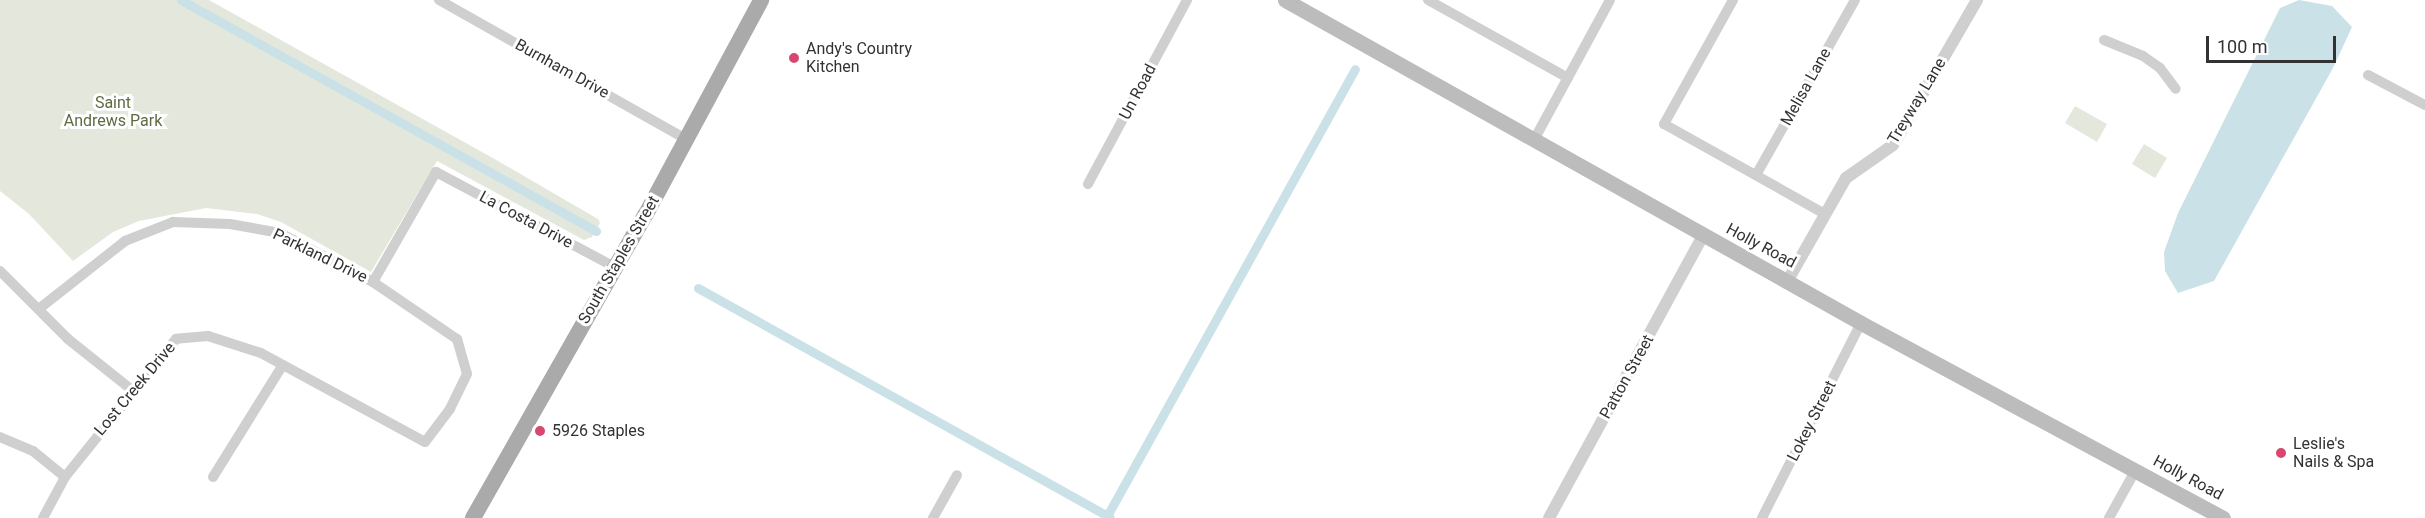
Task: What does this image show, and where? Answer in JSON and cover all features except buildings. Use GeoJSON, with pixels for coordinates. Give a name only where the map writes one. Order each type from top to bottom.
{"type":"FeatureCollection","features":[{"type":"Feature","properties":{"kind":"main road","name":"South Staples Street"},"geometry":{"type":"LineString","coordinates":[[472,518],[615,267],[761,0]]}},
{"type":"Feature","properties":{"kind":"main road","name":"Holly Road"},"geometry":{"type":"LineString","coordinates":[[1286,0],[1861,323],[2223,518]]}},
{"type":"Feature","properties":{"kind":"street","name":"Burnham Drive"},"geometry":{"type":"LineString","coordinates":[[439,0],[684,138]]}},
{"type":"Feature","properties":{"kind":"street","name":"Un Road"},"geometry":{"type":"LineString","coordinates":[[1089,184],[1187,0]]}},
{"type":"Feature","properties":{"kind":"street"},"geometry":{"type":"LineString","coordinates":[[1428,0],[1568,78]]}},
{"type":"Feature","properties":{"kind":"street"},"geometry":{"type":"LineString","coordinates":[[1534,140],[1610,0]]}},
{"type":"Feature","properties":{"kind":"street"},"geometry":{"type":"LineString","coordinates":[[1733,0],[1664,124],[1825,214]]}},
{"type":"Feature","properties":{"kind":"street","name":"Melisa Lane"},"geometry":{"type":"LineString","coordinates":[[1756,175],[1855,0]]}},
{"type":"Feature","properties":{"kind":"street","name":"Treyway Lane"},"geometry":{"type":"LineString","coordinates":[[1788,280],[1846,178],[1893,145],[1977,0]]}},
{"type":"Feature","properties":{"kind":"street"},"geometry":{"type":"LineString","coordinates":[[2104,40],[2143,56],[2176,89]]}},
{"type":"Feature","properties":{"kind":"street"},"geometry":{"type":"LineString","coordinates":[[2368,75],[2425,105]]}},
{"type":"Feature","properties":{"kind":"street","name":"La Costa Drive"},"geometry":{"type":"LineString","coordinates":[[373,282],[436,172],[615,267]]}},
{"type":"Feature","properties":{"kind":"street","name":"Parkland Drive"},"geometry":{"type":"LineString","coordinates":[[40,308],[125,241],[173,222],[230,224],[280,233],[373,282],[457,339],[467,374],[459,394],[425,442]]}},
{"type":"Feature","properties":{"kind":"street","name":"Patton Street"},"geometry":{"type":"LineString","coordinates":[[1549,518],[1703,235]]}},
{"type":"Feature","properties":{"kind":"street"},"geometry":{"type":"LineString","coordinates":[[0,271],[40,308],[68,339],[132,390]]}},
{"type":"Feature","properties":{"kind":"street","name":"Lokey Street"},"geometry":{"type":"LineString","coordinates":[[1762,518],[1861,323]]}},
{"type":"Feature","properties":{"kind":"street","name":"Lost Creek Drive"},"geometry":{"type":"LineString","coordinates":[[43,518],[65,477],[132,390],[176,339],[195,335],[261,353],[425,442]]}},
{"type":"Feature","properties":{"kind":"street"},"geometry":{"type":"LineString","coordinates":[[213,477],[282,366]]}},
{"type":"Feature","properties":{"kind":"street"},"geometry":{"type":"LineString","coordinates":[[0,437],[33,452],[65,477]]}},
{"type":"Feature","properties":{"kind":"street"},"geometry":{"type":"LineString","coordinates":[[2109,518],[2135,471]]}},
{"type":"Feature","properties":{"kind":"street"},"geometry":{"type":"LineString","coordinates":[[933,518],[957,475]]}},
{"type":"Feature","properties":{"kind":"green space","name":"Saint Andrews Park"},"geometry":{"type":"Polygon","coordinates":[[[0,0],[209,0],[491,157],[598,219],[600,223],[592,237],[584,240],[437,161],[371,272],[281,222],[257,214],[206,208],[139,221],[113,232],[73,261],[29,214],[0,191],[0,0]]]}},
{"type":"Feature","properties":{"kind":"green space"},"geometry":{"type":"Polygon","coordinates":[[[2075,106],[2107,124],[2097,142],[2065,123],[2075,106]]]}},
{"type":"Feature","properties":{"kind":"green space"},"geometry":{"type":"Polygon","coordinates":[[[2144,144],[2167,158],[2155,178],[2132,164],[2144,144]]]}},
{"type":"Feature","properties":{"kind":"water"},"geometry":{"type":"Polygon","coordinates":[[[2299,0],[2332,6],[2352,27],[2333,68],[2214,281],[2178,293],[2165,271],[2164,252],[2178,213],[2280,8],[2299,0]]]}},
{"type":"Feature","properties":{"kind":"waterway"},"geometry":{"type":"LineString","coordinates":[[181,0],[596,231]]}},
{"type":"Feature","properties":{"kind":"waterway"},"geometry":{"type":"LineString","coordinates":[[1107,516],[1355,69]]}},
{"type":"Feature","properties":{"kind":"waterway"},"geometry":{"type":"LineString","coordinates":[[698,288],[1110,517]]}},
{"type":"Feature","properties":{"kind":"place","name":"Andy's Country Kitchen"},"geometry":{"type":"Point","coordinates":[794,58]}},
{"type":"Feature","properties":{"kind":"place","name":"5926 Staples"},"geometry":{"type":"Point","coordinates":[540,431]}},
{"type":"Feature","properties":{"kind":"place","name":"Leslie's Nails & Spa"},"geometry":{"type":"Point","coordinates":[2281,453]}}]}
